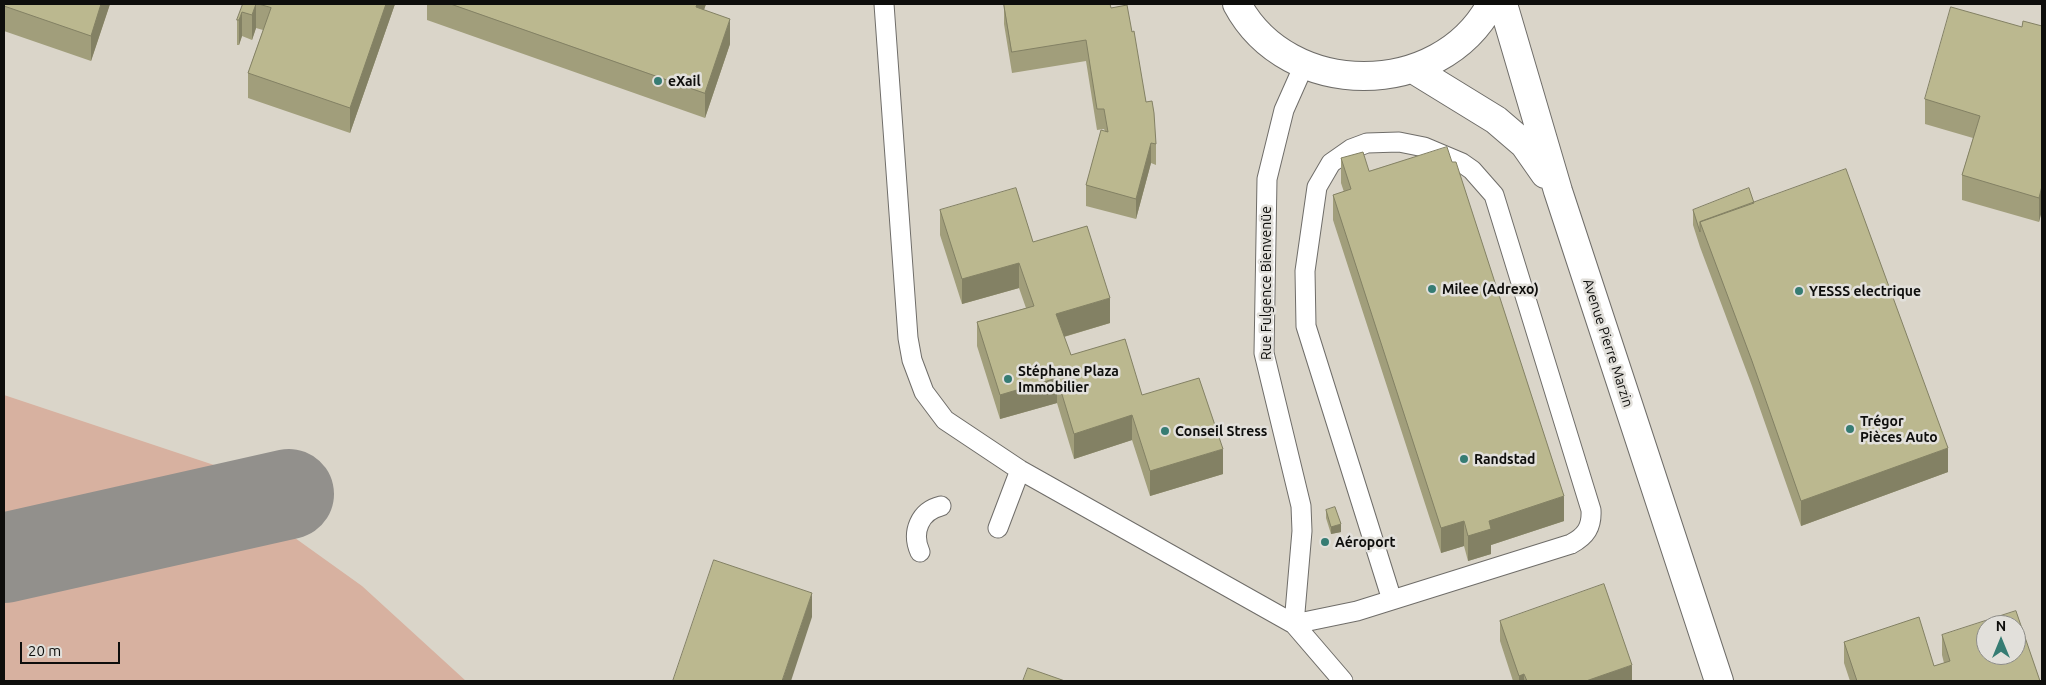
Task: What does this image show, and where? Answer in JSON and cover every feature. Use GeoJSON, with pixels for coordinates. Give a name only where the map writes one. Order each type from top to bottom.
{"type":"FeatureCollection","features":[{"type":"Feature","properties":{"kind":"main road"},"geometry":{"type":"LineString","coordinates":[[1237,4],[1258,32],[1279,51],[1304,65],[1325,72],[1362,77],[1391,74],[1413,69],[1435,59],[1455,46],[1473,29],[1491,4]]}},
{"type":"Feature","properties":{"kind":"main road","name":"Avenue Pierre Marzin"},"geometry":{"type":"LineString","coordinates":[[1504,4],[1558,191],[1719,681]]}},
{"type":"Feature","properties":{"kind":"main road"},"geometry":{"type":"LineString","coordinates":[[1413,69],[1496,120],[1524,144],[1558,191]]}},
{"type":"Feature","properties":{"kind":"lane"},"geometry":{"type":"LineString","coordinates":[[884,4],[908,338],[912,360],[924,392],[945,420],[1020,470],[1294,624],[1343,681]]}},
{"type":"Feature","properties":{"kind":"lane","name":"Rue Fulgence Bienvenüe"},"geometry":{"type":"LineString","coordinates":[[1294,624],[1302,530],[1301,506],[1264,354],[1264,263],[1267,179],[1284,110],[1304,65]]}},
{"type":"Feature","properties":{"kind":"lane"},"geometry":{"type":"LineString","coordinates":[[1294,624],[1357,611],[1571,544],[1585,534],[1591,520],[1588,500],[1494,195],[1472,170],[1450,156],[1412,144],[1382,141],[1367,143],[1338,156],[1325,171],[1317,188],[1305,271],[1306,326],[1392,600]]}},
{"type":"Feature","properties":{"kind":"lane"},"geometry":{"type":"LineString","coordinates":[[998,528],[1020,470]]}},
{"type":"Feature","properties":{"kind":"lane"},"geometry":{"type":"LineString","coordinates":[[920,552],[916,534],[918,523],[924,514],[933,508],[941,506]]}},
{"type":"Feature","properties":{"kind":"shaded area"},"geometry":{"type":"Polygon","coordinates":[[[4,4],[2042,4],[2042,681],[4,681],[4,4]]]}},
{"type":"Feature","properties":{"kind":"shaded area"},"geometry":{"type":"Polygon","coordinates":[[[4,395],[235,472],[4,526],[4,395]]]}},
{"type":"Feature","properties":{"kind":"shaded area"},"geometry":{"type":"Polygon","coordinates":[[[252,519],[295,538],[362,586],[466,681],[4,681],[4,575],[252,519]]]}},
{"type":"Feature","properties":{"kind":"building"},"geometry":{"type":"Polygon","coordinates":[[[4,4],[101,4],[91,36],[4,6],[4,4]]]}},
{"type":"Feature","properties":{"kind":"building"},"geometry":{"type":"Polygon","coordinates":[[[243,4],[256,4],[252,15],[242,12],[239,20],[237,20],[243,4]]]}},
{"type":"Feature","properties":{"kind":"building"},"geometry":{"type":"Polygon","coordinates":[[[259,4],[386,4],[350,108],[248,73],[271,8],[259,4]]]}},
{"type":"Feature","properties":{"kind":"building"},"geometry":{"type":"Polygon","coordinates":[[[451,4],[697,4],[696,7],[730,19],[705,93],[451,4]]]}},
{"type":"Feature","properties":{"kind":"building"},"geometry":{"type":"Polygon","coordinates":[[[1004,4],[1110,4],[1111,8],[1127,5],[1132,32],[1134,31],[1146,102],[1152,101],[1156,144],[1151,143],[1136,199],[1086,185],[1101,130],[1108,132],[1104,109],[1097,109],[1086,40],[1012,52],[1004,4]]]}},
{"type":"Feature","properties":{"kind":"building"},"geometry":{"type":"Polygon","coordinates":[[[1951,7],[2022,27],[2023,21],[2042,26],[2042,186],[2039,198],[1962,175],[1980,116],[1925,99],[1951,7]]]}},
{"type":"Feature","properties":{"kind":"building"},"geometry":{"type":"Polygon","coordinates":[[[1447,147],[1452,162],[1456,162],[1564,496],[1489,521],[1491,529],[1468,536],[1464,521],[1441,528],[1333,195],[1351,189],[1341,158],[1363,152],[1369,171],[1447,147]]]}},
{"type":"Feature","properties":{"kind":"building"},"geometry":{"type":"Polygon","coordinates":[[[1846,169],[1948,448],[1801,501],[1752,361],[1700,222],[1846,169]]]}},
{"type":"Feature","properties":{"kind":"building"},"geometry":{"type":"Polygon","coordinates":[[[1016,188],[1033,242],[1087,226],[1110,298],[1056,314],[1071,355],[1125,339],[1142,395],[1199,378],[1223,449],[1150,471],[1132,415],[1074,434],[1057,378],[1000,395],[977,322],[1034,306],[1019,263],[962,279],[940,210],[1016,188]]]}},
{"type":"Feature","properties":{"kind":"building"},"geometry":{"type":"Polygon","coordinates":[[[1749,188],[1754,203],[1700,222],[1700,232],[1693,210],[1749,188]]]}},
{"type":"Feature","properties":{"kind":"building"},"geometry":{"type":"Polygon","coordinates":[[[1335,507],[1341,524],[1331,527],[1326,510],[1335,507]]]}},
{"type":"Feature","properties":{"kind":"building"},"geometry":{"type":"Polygon","coordinates":[[[714,560],[812,593],[782,681],[673,681],[714,560]]]}},
{"type":"Feature","properties":{"kind":"building"},"geometry":{"type":"Polygon","coordinates":[[[1604,584],[1632,665],[1586,681],[1527,681],[1524,674],[1519,676],[1500,621],[1604,584]]]}},
{"type":"Feature","properties":{"kind":"building"},"geometry":{"type":"Polygon","coordinates":[[[2016,611],[2017,615],[2004,615],[2016,611]]]}},
{"type":"Feature","properties":{"kind":"building"},"geometry":{"type":"Polygon","coordinates":[[[1919,617],[1934,666],[1950,661],[1942,635],[1976,624],[1976,665],[2026,665],[2026,640],[2040,681],[1857,681],[1844,642],[1919,617]]]}},
{"type":"Feature","properties":{"kind":"building"},"geometry":{"type":"Polygon","coordinates":[[[1028,668],[1065,681],[1023,681],[1028,668]]]}},
{"type":"Feature","properties":{"kind":"taxiway"},"geometry":{"type":"LineString","coordinates":[[4,558],[289,494]]}},
{"type":"Feature","properties":{"kind":"place","name":"eXail"},"geometry":{"type":"Point","coordinates":[658,81]}},
{"type":"Feature","properties":{"kind":"place","name":"Milee (Adrexo)"},"geometry":{"type":"Point","coordinates":[1432,289]}},
{"type":"Feature","properties":{"kind":"place","name":"YESSS electrique"},"geometry":{"type":"Point","coordinates":[1799,291]}},
{"type":"Feature","properties":{"kind":"place","name":"Stéphane Plaza Immobilier"},"geometry":{"type":"Point","coordinates":[1008,379]}},
{"type":"Feature","properties":{"kind":"place","name":"Trégor Pièces Auto"},"geometry":{"type":"Point","coordinates":[1850,429]}},
{"type":"Feature","properties":{"kind":"place","name":"Conseil Stress"},"geometry":{"type":"Point","coordinates":[1165,431]}},
{"type":"Feature","properties":{"kind":"place","name":"Randstad"},"geometry":{"type":"Point","coordinates":[1464,459]}},
{"type":"Feature","properties":{"kind":"place","name":"Aéroport"},"geometry":{"type":"Point","coordinates":[1325,542]}}]}
